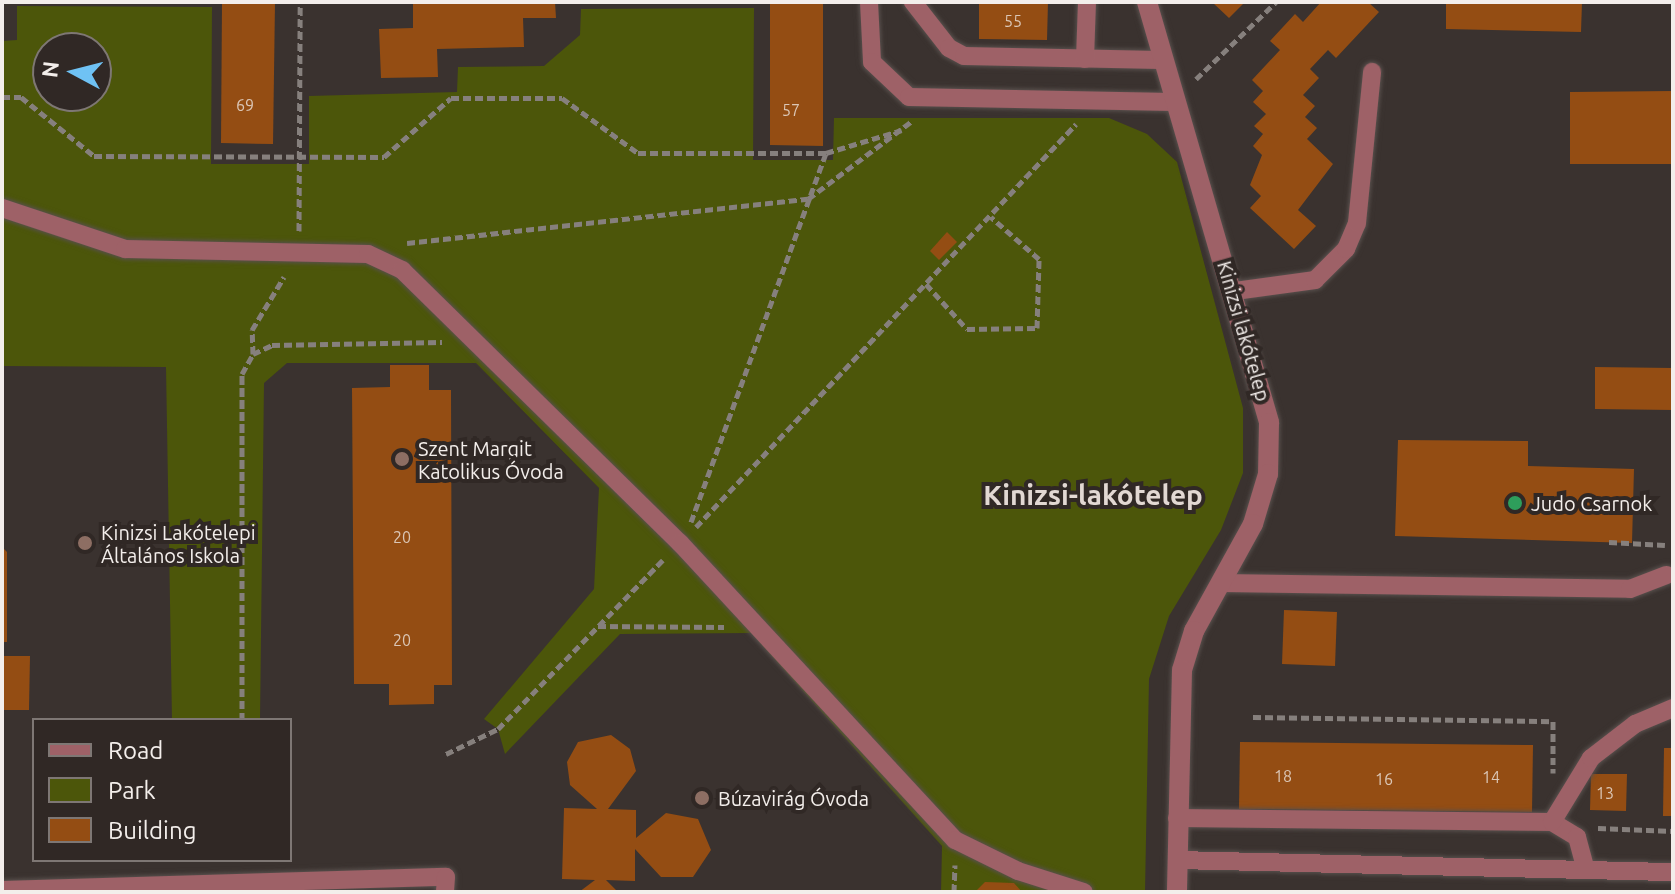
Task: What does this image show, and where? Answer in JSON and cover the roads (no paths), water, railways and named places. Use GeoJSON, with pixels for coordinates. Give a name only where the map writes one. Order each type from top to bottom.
{"type":"FeatureCollection","features":[{"type":"Feature","properties":{"kind":"street","name":"Kinizsi lakótelep"},"geometry":{"type":"LineString","coordinates":[[1147,2],[1160,60],[1235,291],[1269,423],[1268,474],[1253,524],[1221,583],[1182,670],[1177,892]]}},
{"type":"Feature","properties":{"kind":"lane"},"geometry":{"type":"LineString","coordinates":[[869,2],[872,62],[888,85],[934,103],[1173,102]]}},
{"type":"Feature","properties":{"kind":"lane"},"geometry":{"type":"LineString","coordinates":[[913,2],[949,48],[964,56],[1160,60]]}},
{"type":"Feature","properties":{"kind":"lane"},"geometry":{"type":"LineString","coordinates":[[1085,59],[1087,2]]}},
{"type":"Feature","properties":{"kind":"lane"},"geometry":{"type":"LineString","coordinates":[[1235,291],[1315,280],[1346,249],[1357,223],[1372,72]]}},
{"type":"Feature","properties":{"kind":"lane"},"geometry":{"type":"LineString","coordinates":[[2,208],[125,249],[368,254],[402,270],[680,543],[955,840],[1018,871],[1084,892]]}},
{"type":"Feature","properties":{"kind":"lane"},"geometry":{"type":"LineString","coordinates":[[1221,583],[1630,589],[1666,575]]}},
{"type":"Feature","properties":{"kind":"lane"},"geometry":{"type":"LineString","coordinates":[[1560,824],[1591,758],[1635,724],[1673,708]]}},
{"type":"Feature","properties":{"kind":"lane"},"geometry":{"type":"LineString","coordinates":[[1177,818],[1560,824]]}},
{"type":"Feature","properties":{"kind":"lane"},"geometry":{"type":"LineString","coordinates":[[1560,824],[1585,867]]}},
{"type":"Feature","properties":{"kind":"lane"},"geometry":{"type":"LineString","coordinates":[[1177,860],[1585,867],[1673,872]]}},
{"type":"Feature","properties":{"kind":"lane"},"geometry":{"type":"LineString","coordinates":[[2,890],[446,877],[445,892]]}},
{"type":"Feature","properties":{"kind":"place","name":"Szent Margit Katolikus Óvoda"},"geometry":{"type":"Point","coordinates":[402,459]}},
{"type":"Feature","properties":{"kind":"place","name":"Judo Csarnok"},"geometry":{"type":"Point","coordinates":[1515,503]}},
{"type":"Feature","properties":{"kind":"place","name":"Kinizsi Lakótelepi Általános Iskola"},"geometry":{"type":"Point","coordinates":[85,543]}},
{"type":"Feature","properties":{"kind":"place","name":"Búzavirág Óvoda"},"geometry":{"type":"Point","coordinates":[702,798]}},
{"type":"Feature","properties":{"kind":"district","name":"Kinizsi-lakótelep"},"geometry":{"type":"Point","coordinates":[1093,495]}}]}
